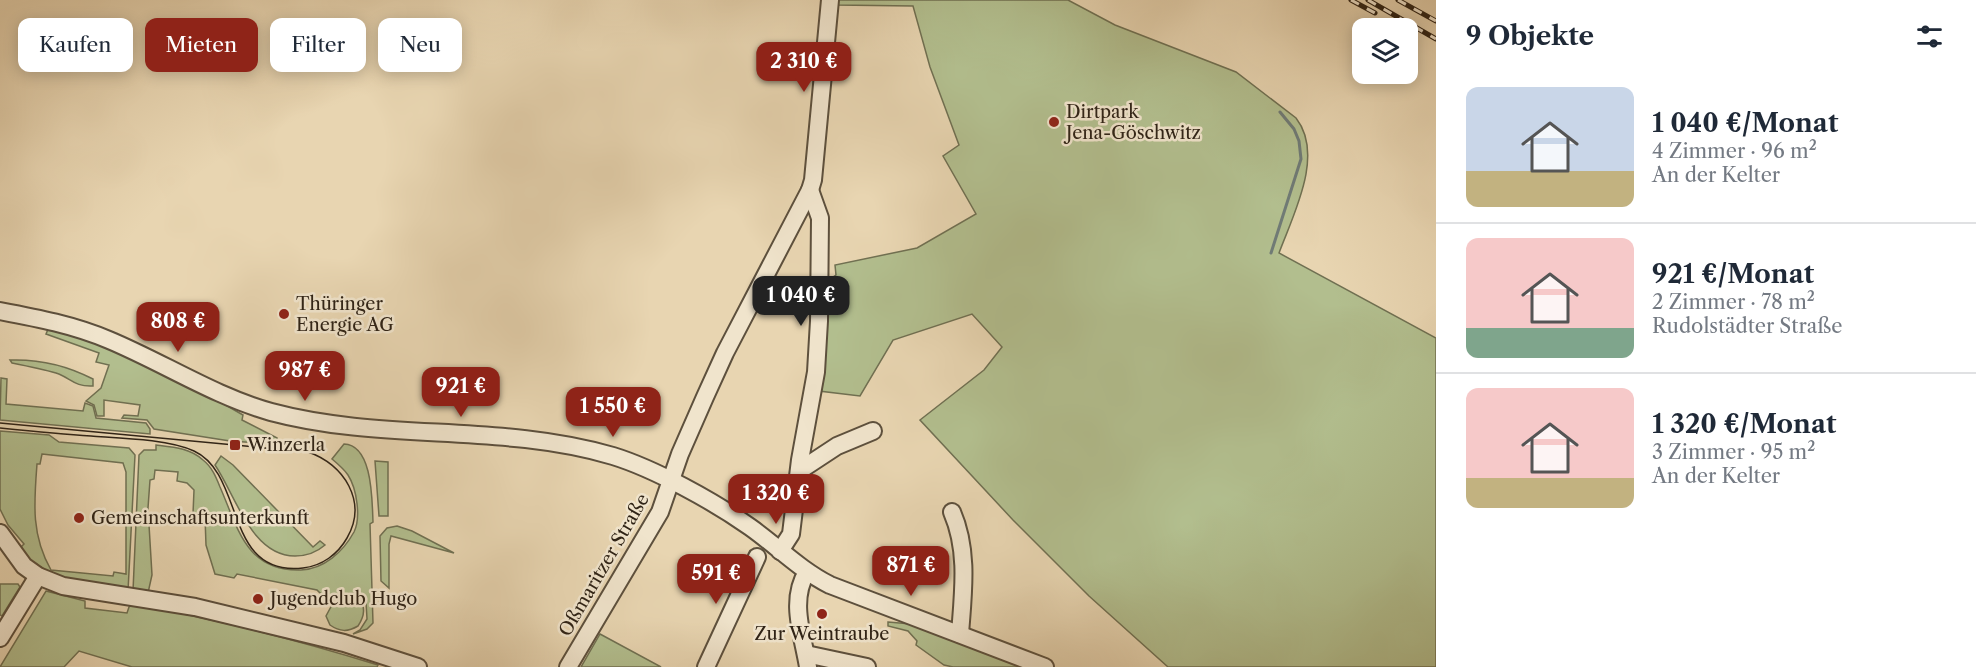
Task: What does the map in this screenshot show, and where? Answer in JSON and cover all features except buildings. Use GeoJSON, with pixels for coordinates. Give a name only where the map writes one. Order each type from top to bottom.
{"type":"FeatureCollection","features":[{"type":"Feature","properties":{"kind":"street"},"geometry":{"type":"LineString","coordinates":[[780,551],[791,534],[816,372],[820,218],[810,190],[813,180],[830,0]]}},
{"type":"Feature","properties":{"kind":"street","name":"Oßmaritzer Straße"},"geometry":{"type":"LineString","coordinates":[[567,667],[660,512],[695,417],[725,353],[810,190]]}},
{"type":"Feature","properties":{"kind":"street"},"geometry":{"type":"LineString","coordinates":[[0,311],[82,330],[153,360],[225,396],[294,417],[351,427],[540,441],[615,457],[671,482],[730,514],[807,572],[845,591],[1045,667]]}},
{"type":"Feature","properties":{"kind":"street"},"geometry":{"type":"LineString","coordinates":[[799,471],[837,446],[873,431]]}},
{"type":"Feature","properties":{"kind":"street"},"geometry":{"type":"LineString","coordinates":[[952,512],[959,528],[963,552],[960,634]]}},
{"type":"Feature","properties":{"kind":"street"},"geometry":{"type":"LineString","coordinates":[[0,533],[24,566],[38,576],[63,586],[195,607],[354,646],[418,667]]}},
{"type":"Feature","properties":{"kind":"street"},"geometry":{"type":"LineString","coordinates":[[706,667],[757,557]]}},
{"type":"Feature","properties":{"kind":"street"},"geometry":{"type":"LineString","coordinates":[[807,572],[798,591],[807,661],[867,667]]}},
{"type":"Feature","properties":{"kind":"street"},"geometry":{"type":"LineString","coordinates":[[0,638],[38,576]]}},
{"type":"Feature","properties":{"kind":"green space"},"geometry":{"type":"Polygon","coordinates":[[[837,0],[1068,0],[1115,25],[1236,72],[1296,118],[1304,133],[1308,149],[1307,167],[1304,185],[1279,253],[1436,338],[1436,667],[1168,667],[1089,596],[1013,520],[920,420],[984,370],[1002,347],[972,314],[893,340],[860,396],[819,391],[827,281],[836,275],[835,265],[917,248],[976,214],[943,156],[959,145],[930,67],[913,6],[836,5],[837,0]]]}},
{"type":"Feature","properties":{"kind":"green space"},"geometry":{"type":"Polygon","coordinates":[[[49,327],[124,355],[196,389],[243,415],[242,420],[277,438],[276,444],[230,441],[154,429],[147,420],[122,418],[124,415],[138,416],[140,405],[104,400],[104,416],[97,416],[94,405],[86,401],[101,388],[109,365],[96,362],[99,353],[46,334],[49,327]]]}},
{"type":"Feature","properties":{"kind":"green space"},"geometry":{"type":"Polygon","coordinates":[[[10,360],[42,362],[63,367],[93,379],[93,386],[77,384],[56,373],[12,363],[10,360]]]}},
{"type":"Feature","properties":{"kind":"green space"},"geometry":{"type":"Polygon","coordinates":[[[1,378],[7,379],[6,404],[83,411],[85,403],[93,406],[96,418],[146,423],[150,434],[0,420],[1,378]]]}},
{"type":"Feature","properties":{"kind":"green space"},"geometry":{"type":"Polygon","coordinates":[[[0,431],[49,435],[59,442],[129,448],[135,455],[128,591],[50,576],[17,551],[24,544],[8,525],[0,509],[0,431]],[[42,454],[40,464],[37,464],[35,518],[40,544],[51,570],[113,576],[114,572],[126,574],[126,472],[123,463],[42,454]]]}},
{"type":"Feature","properties":{"kind":"green space"},"geometry":{"type":"Polygon","coordinates":[[[344,444],[354,447],[361,454],[366,464],[371,488],[373,623],[367,629],[353,634],[360,630],[367,619],[366,602],[355,593],[330,598],[317,590],[237,574],[234,578],[215,574],[206,545],[205,517],[193,514],[194,490],[187,483],[177,481],[178,472],[155,470],[154,479],[150,480],[148,508],[152,575],[148,593],[133,591],[139,455],[144,450],[156,450],[156,445],[181,449],[198,456],[213,472],[239,532],[256,555],[268,564],[282,569],[301,570],[325,563],[332,558],[354,532],[358,512],[354,488],[346,473],[332,459],[344,444]]]}},
{"type":"Feature","properties":{"kind":"green space"},"geometry":{"type":"Polygon","coordinates":[[[221,456],[233,465],[313,547],[320,541],[325,545],[311,553],[295,556],[280,553],[267,546],[246,521],[215,465],[221,456]]]}},
{"type":"Feature","properties":{"kind":"green space"},"geometry":{"type":"Polygon","coordinates":[[[375,461],[388,462],[388,516],[379,516],[375,461]]]}},
{"type":"Feature","properties":{"kind":"green space"},"geometry":{"type":"Polygon","coordinates":[[[397,526],[412,531],[454,553],[391,536],[389,588],[381,581],[380,536],[387,528],[397,526]]]}},
{"type":"Feature","properties":{"kind":"green space"},"geometry":{"type":"Polygon","coordinates":[[[0,584],[18,584],[20,587],[2,616],[0,615],[0,584]]]}},
{"type":"Feature","properties":{"kind":"green space"},"geometry":{"type":"Polygon","coordinates":[[[46,591],[85,601],[85,608],[127,613],[133,604],[195,616],[378,665],[377,667],[132,667],[79,651],[64,667],[0,667],[46,591]]]}},
{"type":"Feature","properties":{"kind":"green space"},"geometry":{"type":"Polygon","coordinates":[[[346,596],[359,599],[363,605],[362,619],[358,626],[351,629],[337,629],[330,625],[326,616],[333,603],[346,596]]]}},
{"type":"Feature","properties":{"kind":"green space"},"geometry":{"type":"Polygon","coordinates":[[[888,622],[911,624],[1028,667],[944,665],[916,645],[917,641],[908,631],[888,626],[888,622]]]}},
{"type":"Feature","properties":{"kind":"green space"},"geometry":{"type":"Polygon","coordinates":[[[600,634],[661,667],[581,667],[600,634]]]}},
{"type":"Feature","properties":{"kind":"waterway"},"geometry":{"type":"LineString","coordinates":[[1271,253],[1301,159],[1299,141],[1294,129],[1280,112]]}},
{"type":"Feature","properties":{"kind":"tram line"},"geometry":{"type":"LineString","coordinates":[[0,423],[308,452],[332,465],[349,486],[355,511],[353,524],[343,544],[323,562],[303,568],[277,567],[260,557],[247,541],[222,481],[210,463],[194,451],[171,444],[143,440],[0,428]]}},
{"type":"Feature","properties":{"kind":"railway"},"geometry":{"type":"LineString","coordinates":[[1351,0],[1375,13]]}},
{"type":"Feature","properties":{"kind":"railway"},"geometry":{"type":"LineString","coordinates":[[1368,0],[1436,39]]}},
{"type":"Feature","properties":{"kind":"railway"},"geometry":{"type":"LineString","coordinates":[[1398,0],[1436,21]]}},
{"type":"Feature","properties":{"kind":"place","name":"Dirtpark Jena-Göschwitz"},"geometry":{"type":"Point","coordinates":[1054,122]}},
{"type":"Feature","properties":{"kind":"place","name":"Thüringer Energie AG"},"geometry":{"type":"Point","coordinates":[284,314]}},
{"type":"Feature","properties":{"kind":"place","name":"Winzerla"},"geometry":{"type":"Point","coordinates":[235,445]}},
{"type":"Feature","properties":{"kind":"place","name":"Gemeinschaftsunterkunft"},"geometry":{"type":"Point","coordinates":[79,518]}},
{"type":"Feature","properties":{"kind":"place","name":"Jugendclub Hugo"},"geometry":{"type":"Point","coordinates":[258,599]}},
{"type":"Feature","properties":{"kind":"place","name":"Zur Weintraube"},"geometry":{"type":"Point","coordinates":[822,614]}}]}
